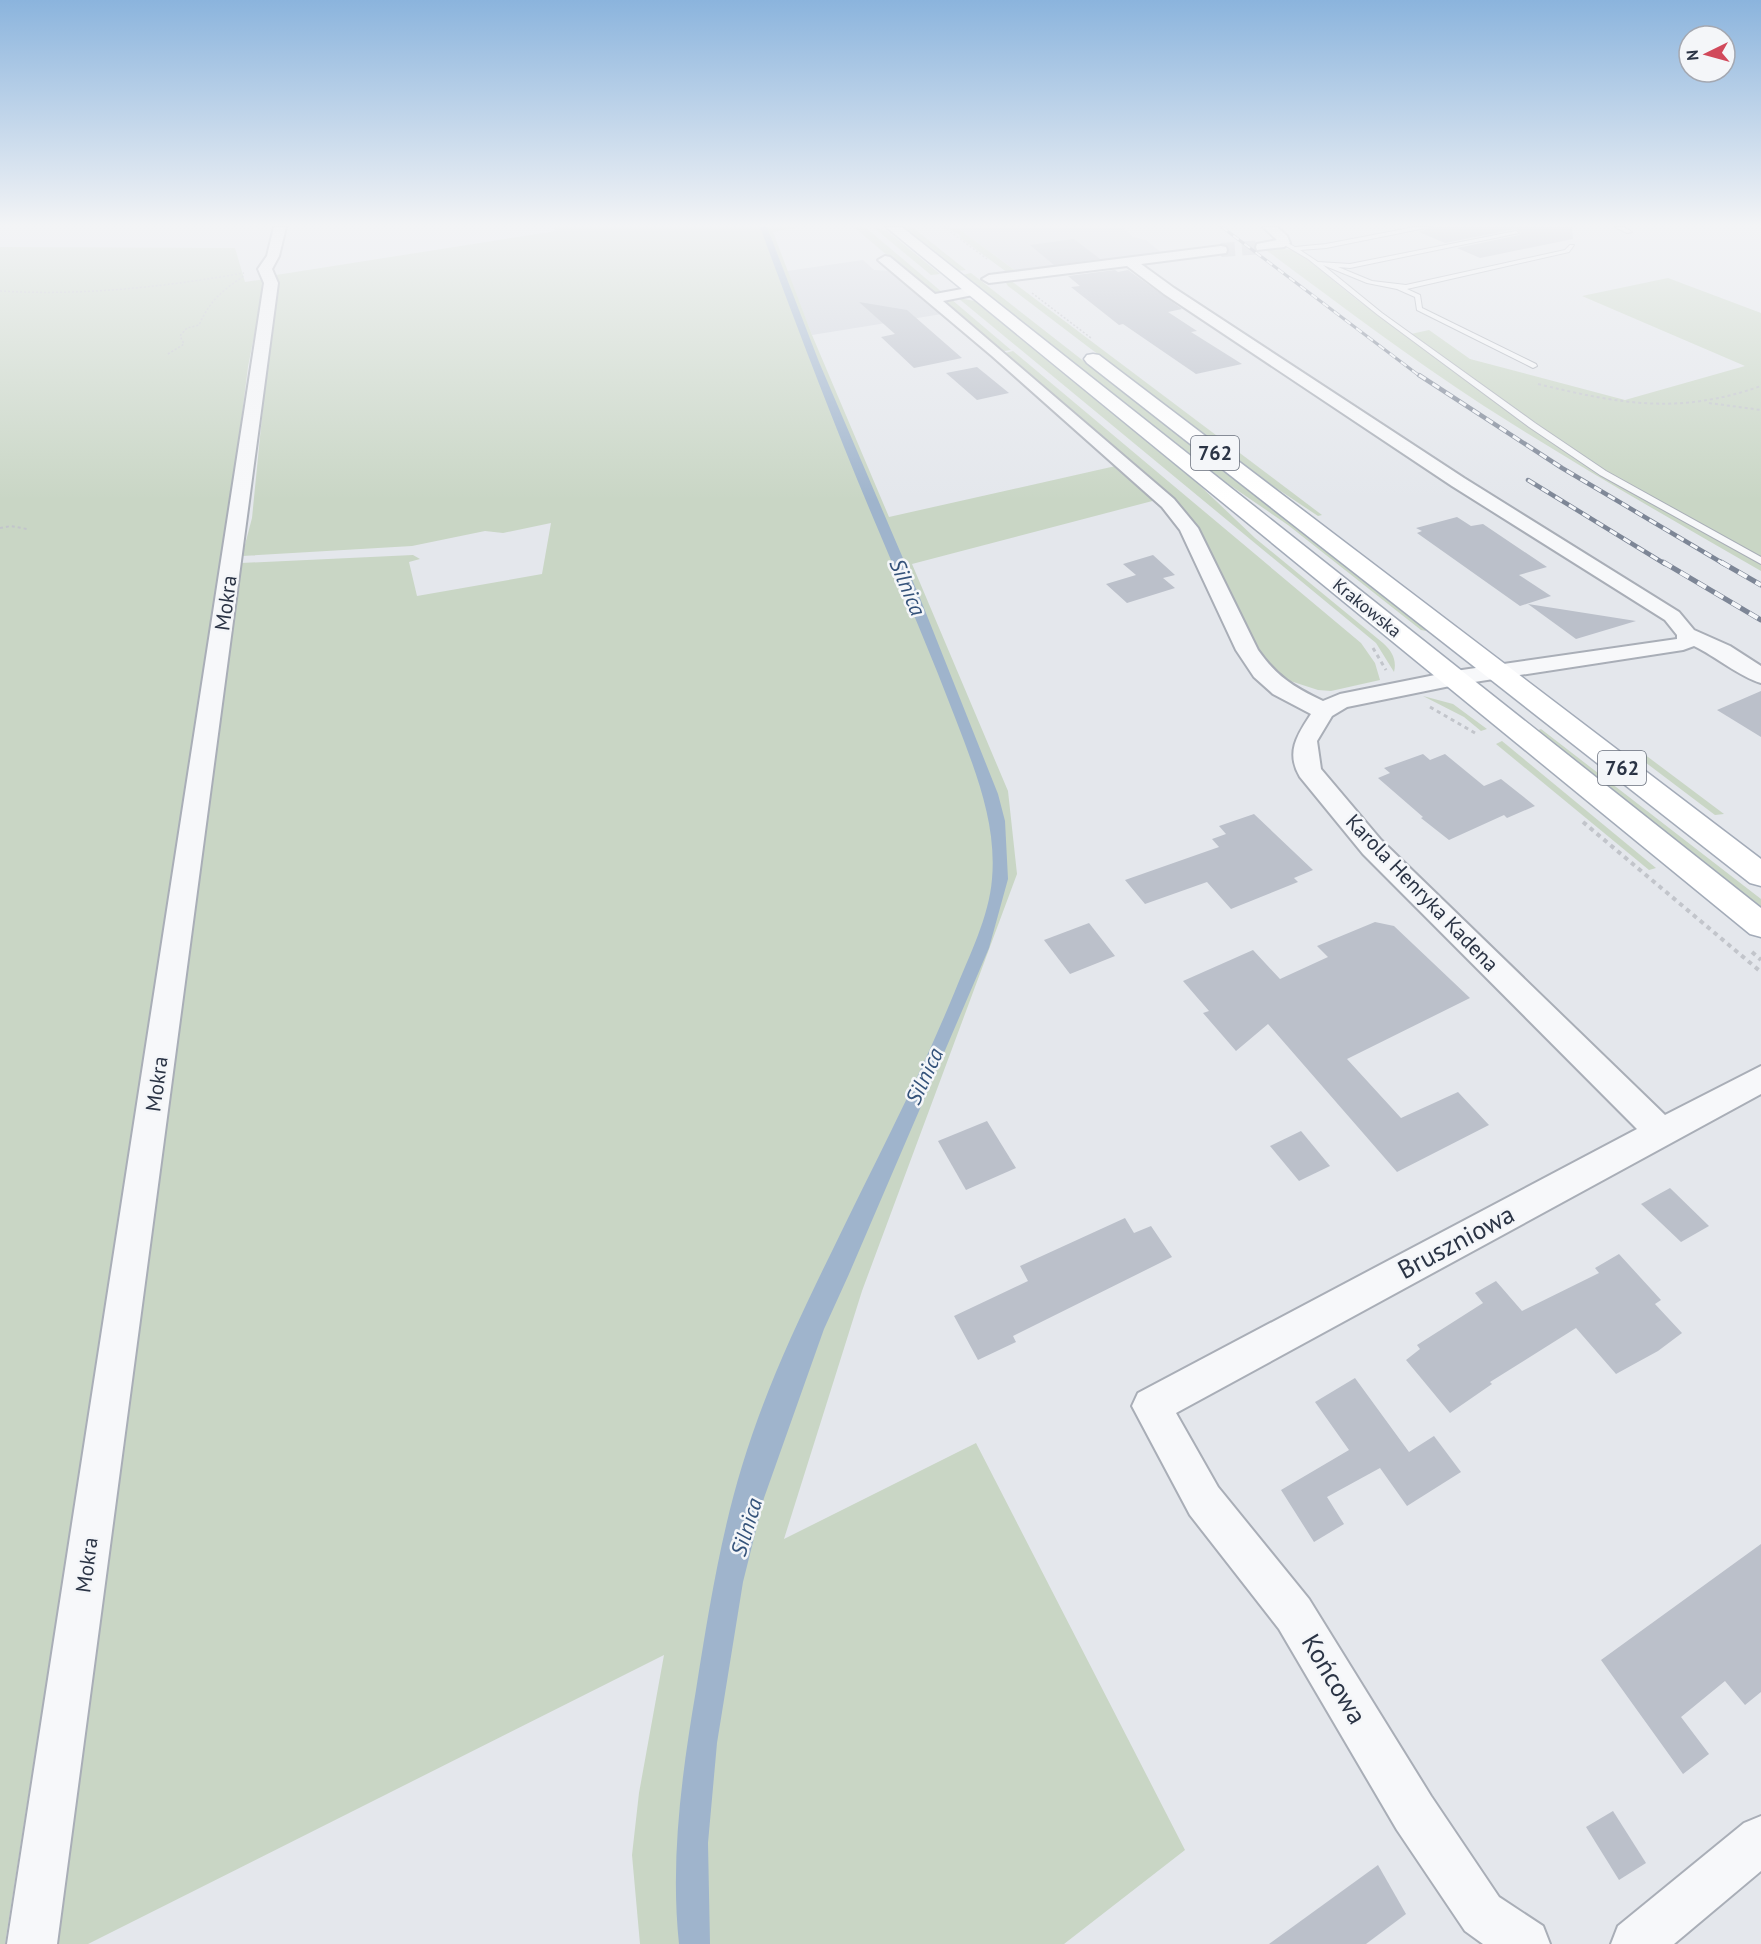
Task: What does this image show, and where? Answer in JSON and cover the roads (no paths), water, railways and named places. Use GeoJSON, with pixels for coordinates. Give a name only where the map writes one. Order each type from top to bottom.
{"type":"FeatureCollection","features":[{"type":"Feature","properties":{"kind":"main road","name":"Krakowska"},"geometry":{"type":"LineString","coordinates":[[1006,318],[1761,925]]}},
{"type":"Feature","properties":{"kind":"main road","name":"Krakowska"},"geometry":{"type":"LineString","coordinates":[[1073,344],[1761,875]]}},
{"type":"Feature","properties":{"kind":"street","name":"Mokra"},"geometry":{"type":"LineString","coordinates":[[32,1944],[266,318]]}},
{"type":"Feature","properties":{"kind":"street"},"geometry":{"type":"LineString","coordinates":[[953,318],[1168,503],[1189,528],[1247,651],[1262,672],[1281,689],[1324,711],[1340,701],[1455,678],[1683,644],[1688,640],[1688,634]]}},
{"type":"Feature","properties":{"kind":"street"},"geometry":{"type":"LineString","coordinates":[[1209,318],[1458,482],[1672,616],[1688,634],[1722,651],[1761,676]]}},
{"type":"Feature","properties":{"kind":"street","name":"Karola Henryka Kadena"},"geometry":{"type":"LineString","coordinates":[[1324,711],[1305,741],[1310,771],[1372,847],[1661,1132]]}},
{"type":"Feature","properties":{"kind":"street","name":"Bruszniowa"},"geometry":{"type":"LineString","coordinates":[[1151,1406],[1761,1079]]}},
{"type":"Feature","properties":{"kind":"street","name":"Końcowa"},"geometry":{"type":"LineString","coordinates":[[1151,1406],[1204,1500],[1294,1614],[1414,1813],[1482,1914],[1525,1944]]}},
{"type":"Feature","properties":{"kind":"street"},"geometry":{"type":"LineString","coordinates":[[1636,1944],[1761,1840]]}},
{"type":"Feature","properties":{"kind":"lane"},"geometry":{"type":"LineString","coordinates":[[1386,318],[1532,425],[1625,486],[1761,561]]}},
{"type":"Feature","properties":{"kind":"lane"},"geometry":{"type":"LineString","coordinates":[[1436,318],[1533,366]]}},
{"type":"Feature","properties":{"kind":"water","name":"Silnica"},"geometry":{"type":"Polygon","coordinates":[[[794,318],[802,318],[920,598],[998,794],[1005,821],[1008,879],[989,948],[824,1329],[764,1498],[743,1582],[717,1743],[708,1843],[710,1944],[679,1944],[677,1848],[686,1753],[715,1577],[742,1466],[761,1410],[796,1327],[941,1024],[983,922],[992,879],[993,858],[988,817],[970,758],[947,696],[794,318]]]}},
{"type":"Feature","properties":{"kind":"railway"},"geometry":{"type":"LineString","coordinates":[[1342,318],[1421,377]]}},
{"type":"Feature","properties":{"kind":"railway"},"geometry":{"type":"LineString","coordinates":[[1419,375],[1562,468],[1724,564]]}},
{"type":"Feature","properties":{"kind":"railway"},"geometry":{"type":"LineString","coordinates":[[1528,480],[1665,564]]}},
{"type":"Feature","properties":{"kind":"railway"},"geometry":{"type":"LineString","coordinates":[[1663,562],[1761,620]]}},
{"type":"Feature","properties":{"kind":"railway"},"geometry":{"type":"LineString","coordinates":[[1721,562],[1761,585]]}}]}
